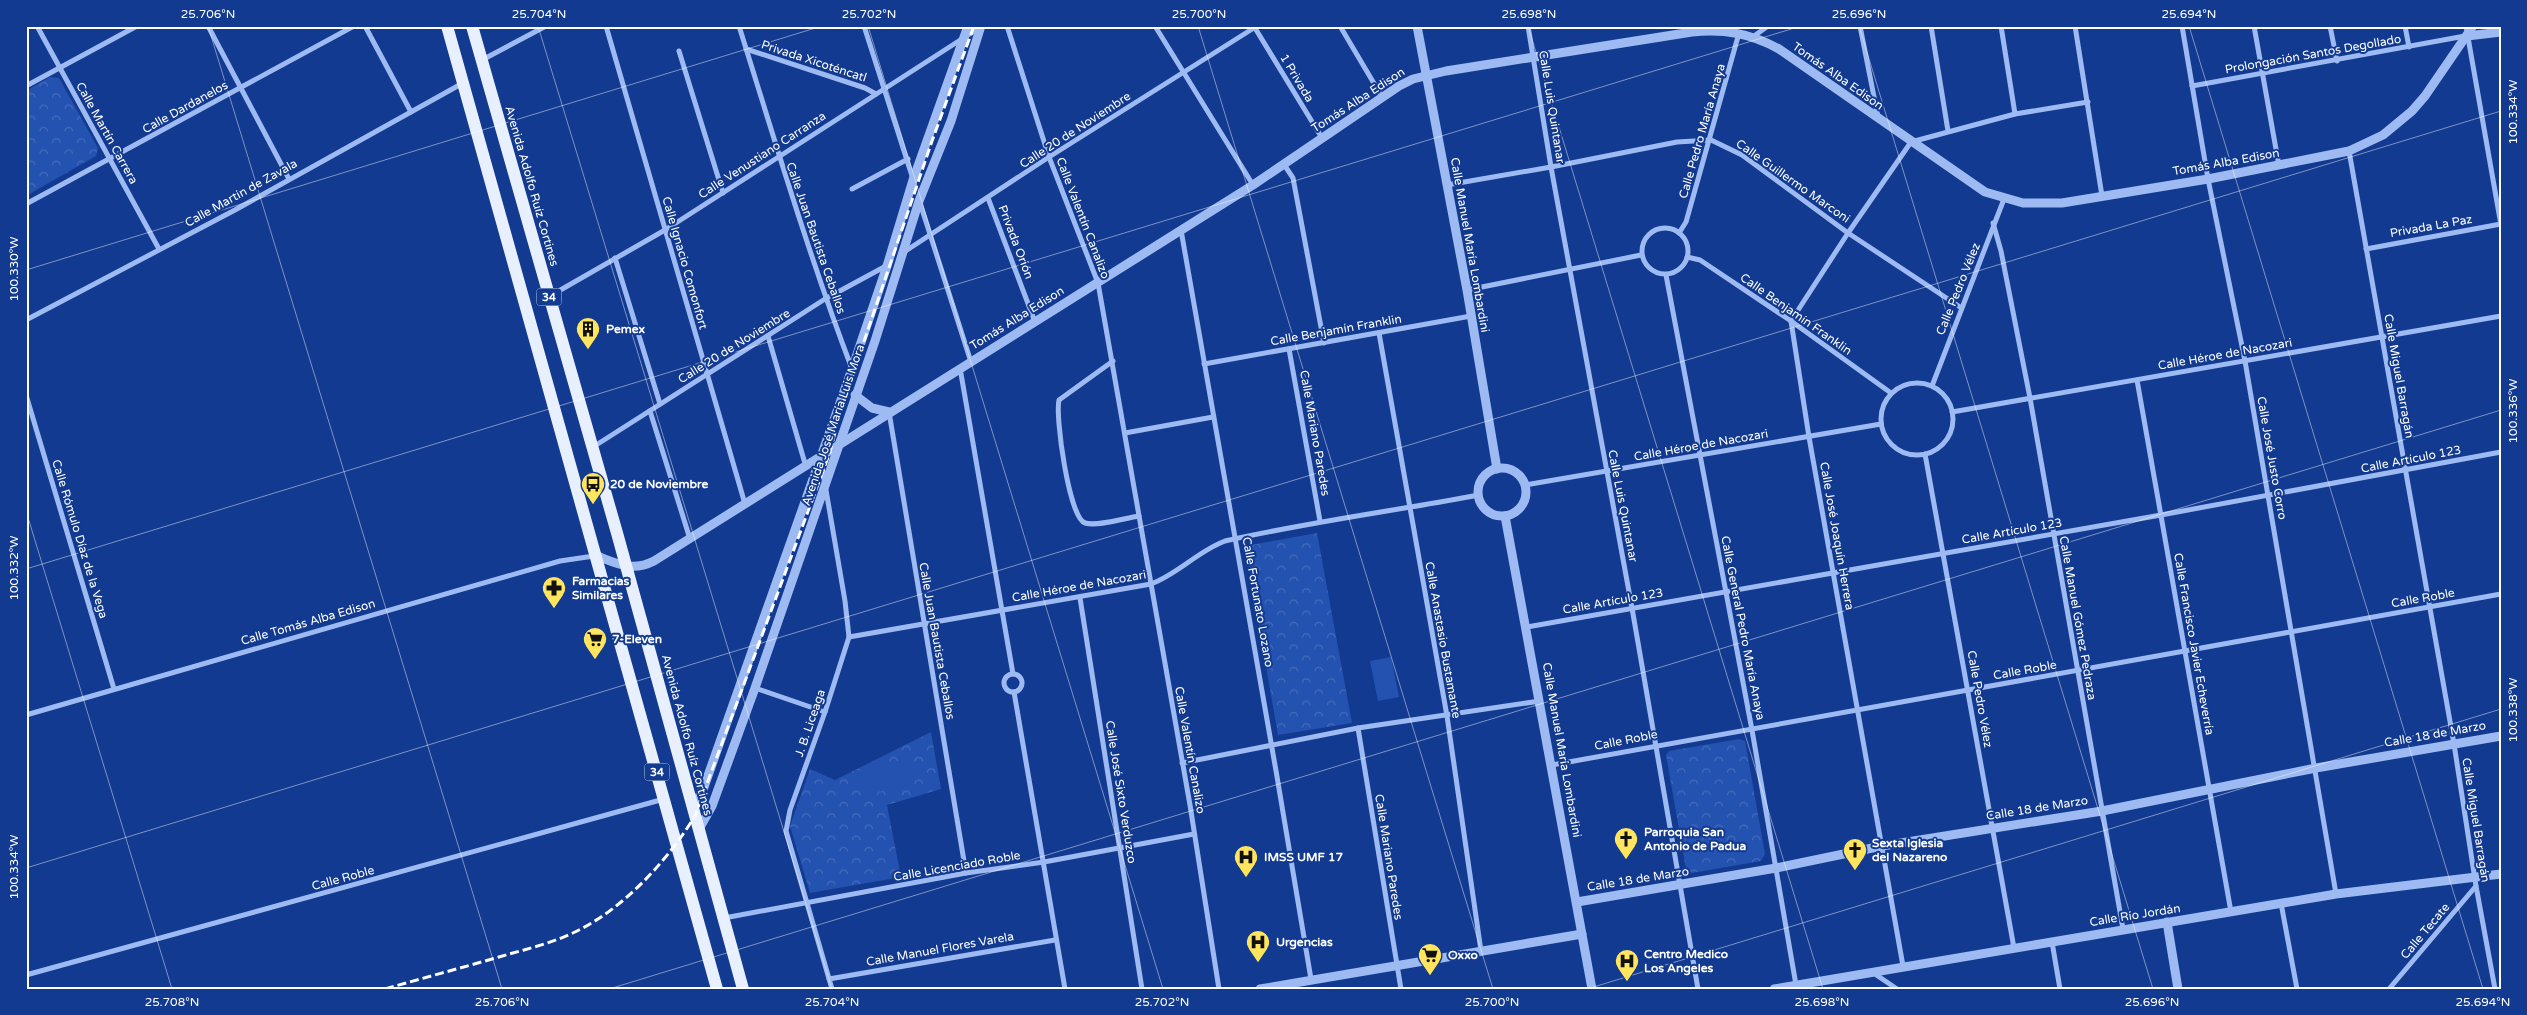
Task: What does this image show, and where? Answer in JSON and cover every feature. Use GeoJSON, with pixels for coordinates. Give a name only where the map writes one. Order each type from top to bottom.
{"type":"FeatureCollection","features":[{"type":"Feature","properties":{"kind":"main road","name":"34"},"geometry":{"type":"LineString","coordinates":[[448,26],[717,989]]}},
{"type":"Feature","properties":{"kind":"main road","name":"Avenida Adolfo Ruíz Cortines"},"geometry":{"type":"LineString","coordinates":[[472,26],[593,447],[743,989]]}},
{"type":"Feature","properties":{"kind":"street","name":"Calle Martín Carrera"},"geometry":{"type":"LineString","coordinates":[[37,26],[159,249]]}},
{"type":"Feature","properties":{"kind":"street"},"geometry":{"type":"LineString","coordinates":[[26,86],[138,26]]}},
{"type":"Feature","properties":{"kind":"street"},"geometry":{"type":"LineString","coordinates":[[208,26],[289,179]]}},
{"type":"Feature","properties":{"kind":"street","name":"Calle Dardanelos"},"geometry":{"type":"LineString","coordinates":[[26,204],[354,26]]}},
{"type":"Feature","properties":{"kind":"street"},"geometry":{"type":"LineString","coordinates":[[365,26],[411,112]]}},
{"type":"Feature","properties":{"kind":"street"},"geometry":{"type":"LineString","coordinates":[[481,60],[546,26]]}},
{"type":"Feature","properties":{"kind":"street","name":"Calle Ignacio Comonfort"},"geometry":{"type":"LineString","coordinates":[[606,26],[746,505]]}},
{"type":"Feature","properties":{"kind":"street","name":"Calle Juan Bautista Ceballos"},"geometry":{"type":"LineString","coordinates":[[739,26],[778,156],[825,299],[852,369]]}},
{"type":"Feature","properties":{"kind":"street"},"geometry":{"type":"LineString","coordinates":[[864,26],[908,159],[913,180]]}},
{"type":"Feature","properties":{"kind":"street","name":"Avenida José María Luis Mora"},"geometry":{"type":"LineString","coordinates":[[693,808],[704,787],[821,458],[887,266],[913,180],[968,26]]}},
{"type":"Feature","properties":{"kind":"street","name":"Calle Valentín Canalizo"},"geometry":{"type":"LineString","coordinates":[[1006,26],[1049,157],[1098,283],[1220,989]]}},
{"type":"Feature","properties":{"kind":"street"},"geometry":{"type":"LineString","coordinates":[[1155,26],[1253,185]]}},
{"type":"Feature","properties":{"kind":"street"},"geometry":{"type":"LineString","coordinates":[[1340,26],[1382,97]]}},
{"type":"Feature","properties":{"kind":"street","name":"Calle Manuel María Lombardini"},"geometry":{"type":"LineString","coordinates":[[1417,26],[1467,290],[1497,469]]}},
{"type":"Feature","properties":{"kind":"street","name":"Calle Luis Quintanar"},"geometry":{"type":"LineString","coordinates":[[1528,26],[1551,167],[1632,608],[1654,745],[1681,885],[1698,989]]}},
{"type":"Feature","properties":{"kind":"street"},"geometry":{"type":"LineString","coordinates":[[1754,36],[1768,26]]}},
{"type":"Feature","properties":{"kind":"street"},"geometry":{"type":"LineString","coordinates":[[1860,26],[1878,120]]}},
{"type":"Feature","properties":{"kind":"street"},"geometry":{"type":"LineString","coordinates":[[1931,26],[1948,131]]}},
{"type":"Feature","properties":{"kind":"street"},"geometry":{"type":"LineString","coordinates":[[2001,26],[2016,114]]}},
{"type":"Feature","properties":{"kind":"street"},"geometry":{"type":"LineString","coordinates":[[2075,26],[2102,196]]}},
{"type":"Feature","properties":{"kind":"street","name":"Calle José Justo Corro"},"geometry":{"type":"LineString","coordinates":[[2182,26],[2208,179],[2245,361],[2293,632],[2336,894]]}},
{"type":"Feature","properties":{"kind":"street"},"geometry":{"type":"LineString","coordinates":[[2254,26],[2279,166]]}},
{"type":"Feature","properties":{"kind":"street"},"geometry":{"type":"LineString","coordinates":[[2330,26],[2337,61]]}},
{"type":"Feature","properties":{"kind":"street"},"geometry":{"type":"LineString","coordinates":[[2405,26],[2409,47]]}},
{"type":"Feature","properties":{"kind":"street","name":"Tomás Alba Edison"},"geometry":{"type":"LineString","coordinates":[[627,568],[645,566],[746,505],[889,412],[1253,185],[1382,97],[1414,79],[1426,75],[1708,30],[1754,36],[1779,49],[1878,120],[1977,187],[2004,199],[2044,204],[2208,179],[2350,151],[2383,134],[2412,111],[2466,31],[2473,26]]}},
{"type":"Feature","properties":{"kind":"street","name":"Calle Venustiano Carranza"},"geometry":{"type":"LineString","coordinates":[[549,296],[665,230],[883,88],[982,27]]}},
{"type":"Feature","properties":{"kind":"street","name":"Avenida José María Luis Mora"},"geometry":{"type":"LineString","coordinates":[[699,829],[712,806],[755,688],[904,252],[919,201],[951,121],[982,27]]}},
{"type":"Feature","properties":{"kind":"street","name":"Calle 20 de Noviembre"},"geometry":{"type":"LineString","coordinates":[[904,252],[1049,157],[1256,27]]}},
{"type":"Feature","properties":{"kind":"street","name":"1 Privada"},"geometry":{"type":"LineString","coordinates":[[1256,27],[1322,138]]}},
{"type":"Feature","properties":{"kind":"street"},"geometry":{"type":"LineString","coordinates":[[2501,32],[2466,31],[2501,224]]}},
{"type":"Feature","properties":{"kind":"street","name":"Prolongación Santos Degollado"},"geometry":{"type":"LineString","coordinates":[[2192,86],[2409,47],[2466,31]]}},
{"type":"Feature","properties":{"kind":"street","name":"Calle Pedro María Anaya"},"geometry":{"type":"LineString","coordinates":[[1679,233],[1686,222],[1711,140],[1739,33]]}},
{"type":"Feature","properties":{"kind":"street","name":"Privada Xicoténcatl"},"geometry":{"type":"LineString","coordinates":[[746,49],[865,88],[876,94]]}},
{"type":"Feature","properties":{"kind":"street"},"geometry":{"type":"LineString","coordinates":[[679,51],[723,193]]}},
{"type":"Feature","properties":{"kind":"street","name":"Calle Martín de Zavala"},"geometry":{"type":"LineString","coordinates":[[26,320],[235,210],[464,83]]}},
{"type":"Feature","properties":{"kind":"street"},"geometry":{"type":"LineString","coordinates":[[1791,321],[1848,233],[1911,142],[2016,114],[2088,102]]}},
{"type":"Feature","properties":{"kind":"street","name":"Calle Guillermo Marconi"},"geometry":{"type":"LineString","coordinates":[[1447,185],[1677,142],[1711,140],[1742,155],[1848,233],[1960,307]]}},
{"type":"Feature","properties":{"kind":"street","name":"Calle Miguel Barragán"},"geometry":{"type":"LineString","coordinates":[[2350,151],[2495,989]]}},
{"type":"Feature","properties":{"kind":"street"},"geometry":{"type":"LineString","coordinates":[[852,189],[908,159]]}},
{"type":"Feature","properties":{"kind":"street"},"geometry":{"type":"LineString","coordinates":[[1283,163],[1293,178],[1324,343]]}},
{"type":"Feature","properties":{"kind":"street"},"geometry":{"type":"LineString","coordinates":[[2492,174],[2501,173]]}},
{"type":"Feature","properties":{"kind":"street","name":"Privada Orión"},"geometry":{"type":"LineString","coordinates":[[988,198],[1036,322]]}},
{"type":"Feature","properties":{"kind":"street","name":"Calle Pedro Vélez"},"geometry":{"type":"LineString","coordinates":[[1932,386],[1960,307],[1983,256],[1993,223],[2004,199]]}},
{"type":"Feature","properties":{"kind":"street"},"geometry":{"type":"LineString","coordinates":[[919,201],[971,362]]}},
{"type":"Feature","properties":{"kind":"street","name":"Calle Manuel Gómez Pedraza"},"geometry":{"type":"LineString","coordinates":[[1993,223],[2001,251],[2030,398],[2123,929]]}},
{"type":"Feature","properties":{"kind":"street","name":"Privada La Paz"},"geometry":{"type":"LineString","coordinates":[[2366,249],[2501,224]]}},
{"type":"Feature","properties":{"kind":"street","name":"Calle Fortunato Lozano"},"geometry":{"type":"LineString","coordinates":[[1180,229],[1213,417],[1237,538],[1311,979]]}},
{"type":"Feature","properties":{"kind":"street"},"geometry":{"type":"LineString","coordinates":[[1657,229],[1672,229],[1679,233],[1687,245],[1688,257],[1680,269],[1666,275],[1653,272],[1647,267],[1641,254],[1645,239],[1657,229]]}},
{"type":"Feature","properties":{"kind":"street"},"geometry":{"type":"LineString","coordinates":[[1467,290],[1641,254]]}},
{"type":"Feature","properties":{"kind":"street","name":"Calle Benjamín Franklin"},"geometry":{"type":"LineString","coordinates":[[1688,257],[1700,260],[1791,321],[1891,393]]}},
{"type":"Feature","properties":{"kind":"street"},"geometry":{"type":"LineString","coordinates":[[615,258],[660,404]]}},
{"type":"Feature","properties":{"kind":"street","name":"Calle 20 de Noviembre"},"geometry":{"type":"LineString","coordinates":[[593,447],[825,299],[887,266]]}},
{"type":"Feature","properties":{"kind":"street","name":"Calle General Pedro María Anaya"},"geometry":{"type":"LineString","coordinates":[[1666,275],[1752,730],[1796,985]]}},
{"type":"Feature","properties":{"kind":"street","name":"Calle Benjamín Franklin"},"geometry":{"type":"LineString","coordinates":[[1204,364],[1471,316]]}},
{"type":"Feature","properties":{"kind":"street","name":"Calle Héroe de Nacozari"},"geometry":{"type":"LineString","coordinates":[[1952,412],[2501,316]]}},
{"type":"Feature","properties":{"kind":"street","name":"Calle José Joaquín Herrera"},"geometry":{"type":"LineString","coordinates":[[1791,321],[1809,437],[1859,709],[1903,966]]}},
{"type":"Feature","properties":{"kind":"street","name":"Calle Anastasio Bustamante"},"geometry":{"type":"LineString","coordinates":[[1378,333],[1447,716],[1481,951]]}},
{"type":"Feature","properties":{"kind":"street"},"geometry":{"type":"LineString","coordinates":[[768,336],[806,467]]}},
{"type":"Feature","properties":{"kind":"street","name":"Calle Mariano Paredes"},"geometry":{"type":"LineString","coordinates":[[1289,349],[1320,520]]}},
{"type":"Feature","properties":{"kind":"street"},"geometry":{"type":"LineString","coordinates":[[1113,361],[1060,400],[1058,418],[1062,449],[1071,496],[1080,519],[1084,523],[1139,516]]}},
{"type":"Feature","properties":{"kind":"street"},"geometry":{"type":"LineString","coordinates":[[960,368],[1000,611],[1013,674]]}},
{"type":"Feature","properties":{"kind":"street","name":"Calle Francisco Javier Echeverría"},"geometry":{"type":"LineString","coordinates":[[2136,380],[2231,912]]}},
{"type":"Feature","properties":{"kind":"street"},"geometry":{"type":"LineString","coordinates":[[1910,383],[1932,386],[1945,396],[1952,412],[1951,429],[1944,443],[1925,454],[1913,455],[1902,452],[1884,436],[1881,424],[1882,407],[1891,393],[1910,383]]}},
{"type":"Feature","properties":{"kind":"street"},"geometry":{"type":"LineString","coordinates":[[855,394],[872,408],[889,412]]}},
{"type":"Feature","properties":{"kind":"street","name":"Calle Rómulo Díaz de la Vega"},"geometry":{"type":"LineString","coordinates":[[26,395],[114,688]]}},
{"type":"Feature","properties":{"kind":"street"},"geometry":{"type":"LineString","coordinates":[[650,411],[690,539]]}},
{"type":"Feature","properties":{"kind":"street","name":"Calle Juan Bautista Ceballos"},"geometry":{"type":"LineString","coordinates":[[889,412],[966,873]]}},
{"type":"Feature","properties":{"kind":"street"},"geometry":{"type":"LineString","coordinates":[[1125,432],[1213,417]]}},
{"type":"Feature","properties":{"kind":"street","name":"Calle Héroe de Nacozari"},"geometry":{"type":"LineString","coordinates":[[1525,485],[1881,424]]}},
{"type":"Feature","properties":{"kind":"street","name":"Calle Artículo 123"},"geometry":{"type":"LineString","coordinates":[[1527,627],[2161,516],[2501,452]]}},
{"type":"Feature","properties":{"kind":"street","name":"Calle Pedro Vélez"},"geometry":{"type":"LineString","coordinates":[[1925,454],[2014,948]]}},
{"type":"Feature","properties":{"kind":"street","name":"J. B. Liceaga"},"geometry":{"type":"LineString","coordinates":[[821,458],[845,601],[848,637],[825,712],[786,823],[787,838],[832,989]]}},
{"type":"Feature","properties":{"kind":"street"},"geometry":{"type":"LineString","coordinates":[[1497,469],[1511,470],[1522,478],[1525,485],[1526,497],[1520,508],[1505,516],[1490,513],[1485,508],[1479,495],[1483,478],[1497,469]]}},
{"type":"Feature","properties":{"kind":"street","name":"Calle Héroe de Nacozari"},"geometry":{"type":"LineString","coordinates":[[848,637],[1080,598],[1151,584],[1167,578],[1211,546],[1237,538],[1320,520],[1410,508],[1479,495]]}},
{"type":"Feature","properties":{"kind":"street","name":"Calle Manuel María Lombardini"},"geometry":{"type":"LineString","coordinates":[[1505,516],[1527,627],[1592,989]]}},
{"type":"Feature","properties":{"kind":"street"},"geometry":{"type":"LineString","coordinates":[[597,556],[627,568]]}},
{"type":"Feature","properties":{"kind":"street","name":"Calle Tomás Alba Edison"},"geometry":{"type":"LineString","coordinates":[[26,715],[114,688],[572,558],[597,556]]}},
{"type":"Feature","properties":{"kind":"street","name":"Calle Roble"},"geometry":{"type":"LineString","coordinates":[[1552,765],[1654,745],[1752,730],[1859,709],[2501,594]]}},
{"type":"Feature","properties":{"kind":"street","name":"Calle José Sixto Verduzco"},"geometry":{"type":"LineString","coordinates":[[1080,598],[1142,989]]}},
{"type":"Feature","properties":{"kind":"street"},"geometry":{"type":"LineString","coordinates":[[1013,674],[1007,677],[1004,685],[1008,690],[1014,692]]}},
{"type":"Feature","properties":{"kind":"street"},"geometry":{"type":"LineString","coordinates":[[1013,674],[1019,677],[1021,682],[1020,688],[1014,692]]}},
{"type":"Feature","properties":{"kind":"street"},"geometry":{"type":"LineString","coordinates":[[755,688],[825,712]]}},
{"type":"Feature","properties":{"kind":"street"},"geometry":{"type":"LineString","coordinates":[[1014,692],[1044,862],[1055,940],[1065,989]]}},
{"type":"Feature","properties":{"kind":"street"},"geometry":{"type":"LineString","coordinates":[[1182,763],[1358,728],[1447,716],[1540,700]]}},
{"type":"Feature","properties":{"kind":"street","name":"Calle Mariano Paredes"},"geometry":{"type":"LineString","coordinates":[[1358,728],[1401,989]]}},
{"type":"Feature","properties":{"kind":"street","name":"Calle 18 de Marzo"},"geometry":{"type":"LineString","coordinates":[[1577,902],[1776,868],[1882,846],[2102,811],[2316,768],[2501,736]]}},
{"type":"Feature","properties":{"kind":"street","name":"Calle Roble"},"geometry":{"type":"LineString","coordinates":[[26,975],[664,799]]}},
{"type":"Feature","properties":{"kind":"street","name":"Calle Licenciado Roble"},"geometry":{"type":"LineString","coordinates":[[724,918],[966,873],[1044,862],[1194,834]]}},
{"type":"Feature","properties":{"kind":"street","name":"Calle Río Jordán"},"geometry":{"type":"LineString","coordinates":[[1774,989],[2336,894],[2475,882],[2501,874]]}},
{"type":"Feature","properties":{"kind":"street","name":"Calle Tecate"},"geometry":{"type":"LineString","coordinates":[[2389,989],[2475,882]]}},
{"type":"Feature","properties":{"kind":"street"},"geometry":{"type":"LineString","coordinates":[[2281,903],[2296,989]]}},
{"type":"Feature","properties":{"kind":"street"},"geometry":{"type":"LineString","coordinates":[[2167,922],[2178,989]]}},
{"type":"Feature","properties":{"kind":"street"},"geometry":{"type":"LineString","coordinates":[[1260,989],[1582,934]]}},
{"type":"Feature","properties":{"kind":"street","name":"Calle Manuel Flores Varela"},"geometry":{"type":"LineString","coordinates":[[829,979],[1055,940]]}},
{"type":"Feature","properties":{"kind":"street"},"geometry":{"type":"LineString","coordinates":[[2052,942],[2060,989]]}},
{"type":"Feature","properties":{"kind":"street"},"geometry":{"type":"LineString","coordinates":[[1871,972],[1897,989]]}},
{"type":"Feature","properties":{"kind":"green space"},"geometry":{"type":"Polygon","coordinates":[[[50,77],[59,78],[98,148],[96,156],[26,196],[26,91],[50,77]]]}},
{"type":"Feature","properties":{"kind":"green space"},"geometry":{"type":"Polygon","coordinates":[[[1317,533],[1352,723],[1278,735],[1245,546],[1317,533]]]}},
{"type":"Feature","properties":{"kind":"green space"},"geometry":{"type":"Polygon","coordinates":[[[1391,657],[1399,697],[1378,701],[1370,661],[1391,657]]]}},
{"type":"Feature","properties":{"kind":"green space"},"geometry":{"type":"Polygon","coordinates":[[[931,732],[941,789],[887,805],[901,877],[810,893],[790,826],[810,769],[835,780],[931,732]]]}},
{"type":"Feature","properties":{"kind":"green space"},"geometry":{"type":"Polygon","coordinates":[[[1739,739],[1745,741],[1765,854],[1761,861],[1692,873],[1686,869],[1666,755],[1669,751],[1739,739]]]}},
{"type":"Feature","properties":{"kind":"green space"},"geometry":{"type":"Polygon","coordinates":[[[909,760],[914,784],[863,795],[858,771],[909,760]]]}},
{"type":"Feature","properties":{"kind":"railway"},"geometry":{"type":"LineString","coordinates":[[385,989],[560,939],[579,930],[613,908],[644,881],[672,849],[695,816],[830,452],[840,412],[932,141],[974,26]]}},
{"type":"Feature","properties":{"kind":"place","name":"Pemex"},"geometry":{"type":"Point","coordinates":[588,350]}},
{"type":"Feature","properties":{"kind":"place","name":"20 de Noviembre"},"geometry":{"type":"Point","coordinates":[593,505]}},
{"type":"Feature","properties":{"kind":"place","name":"Farmacias Similares"},"geometry":{"type":"Point","coordinates":[554,609]}},
{"type":"Feature","properties":{"kind":"place","name":"7-Eleven"},"geometry":{"type":"Point","coordinates":[595,660]}},
{"type":"Feature","properties":{"kind":"place","name":"Parroquia San Antonio de Padua"},"geometry":{"type":"Point","coordinates":[1626,860]}},
{"type":"Feature","properties":{"kind":"place","name":"Sexta Iglesia del Nazareno"},"geometry":{"type":"Point","coordinates":[1855,871]}},
{"type":"Feature","properties":{"kind":"place","name":"IMSS UMF 17"},"geometry":{"type":"Point","coordinates":[1246,878]}},
{"type":"Feature","properties":{"kind":"place","name":"Urgencias"},"geometry":{"type":"Point","coordinates":[1258,963]}},
{"type":"Feature","properties":{"kind":"place","name":"Oxxo"},"geometry":{"type":"Point","coordinates":[1430,976]}},
{"type":"Feature","properties":{"kind":"place","name":"Centro Medico Los Angeles"},"geometry":{"type":"Point","coordinates":[1627,982]}}]}
